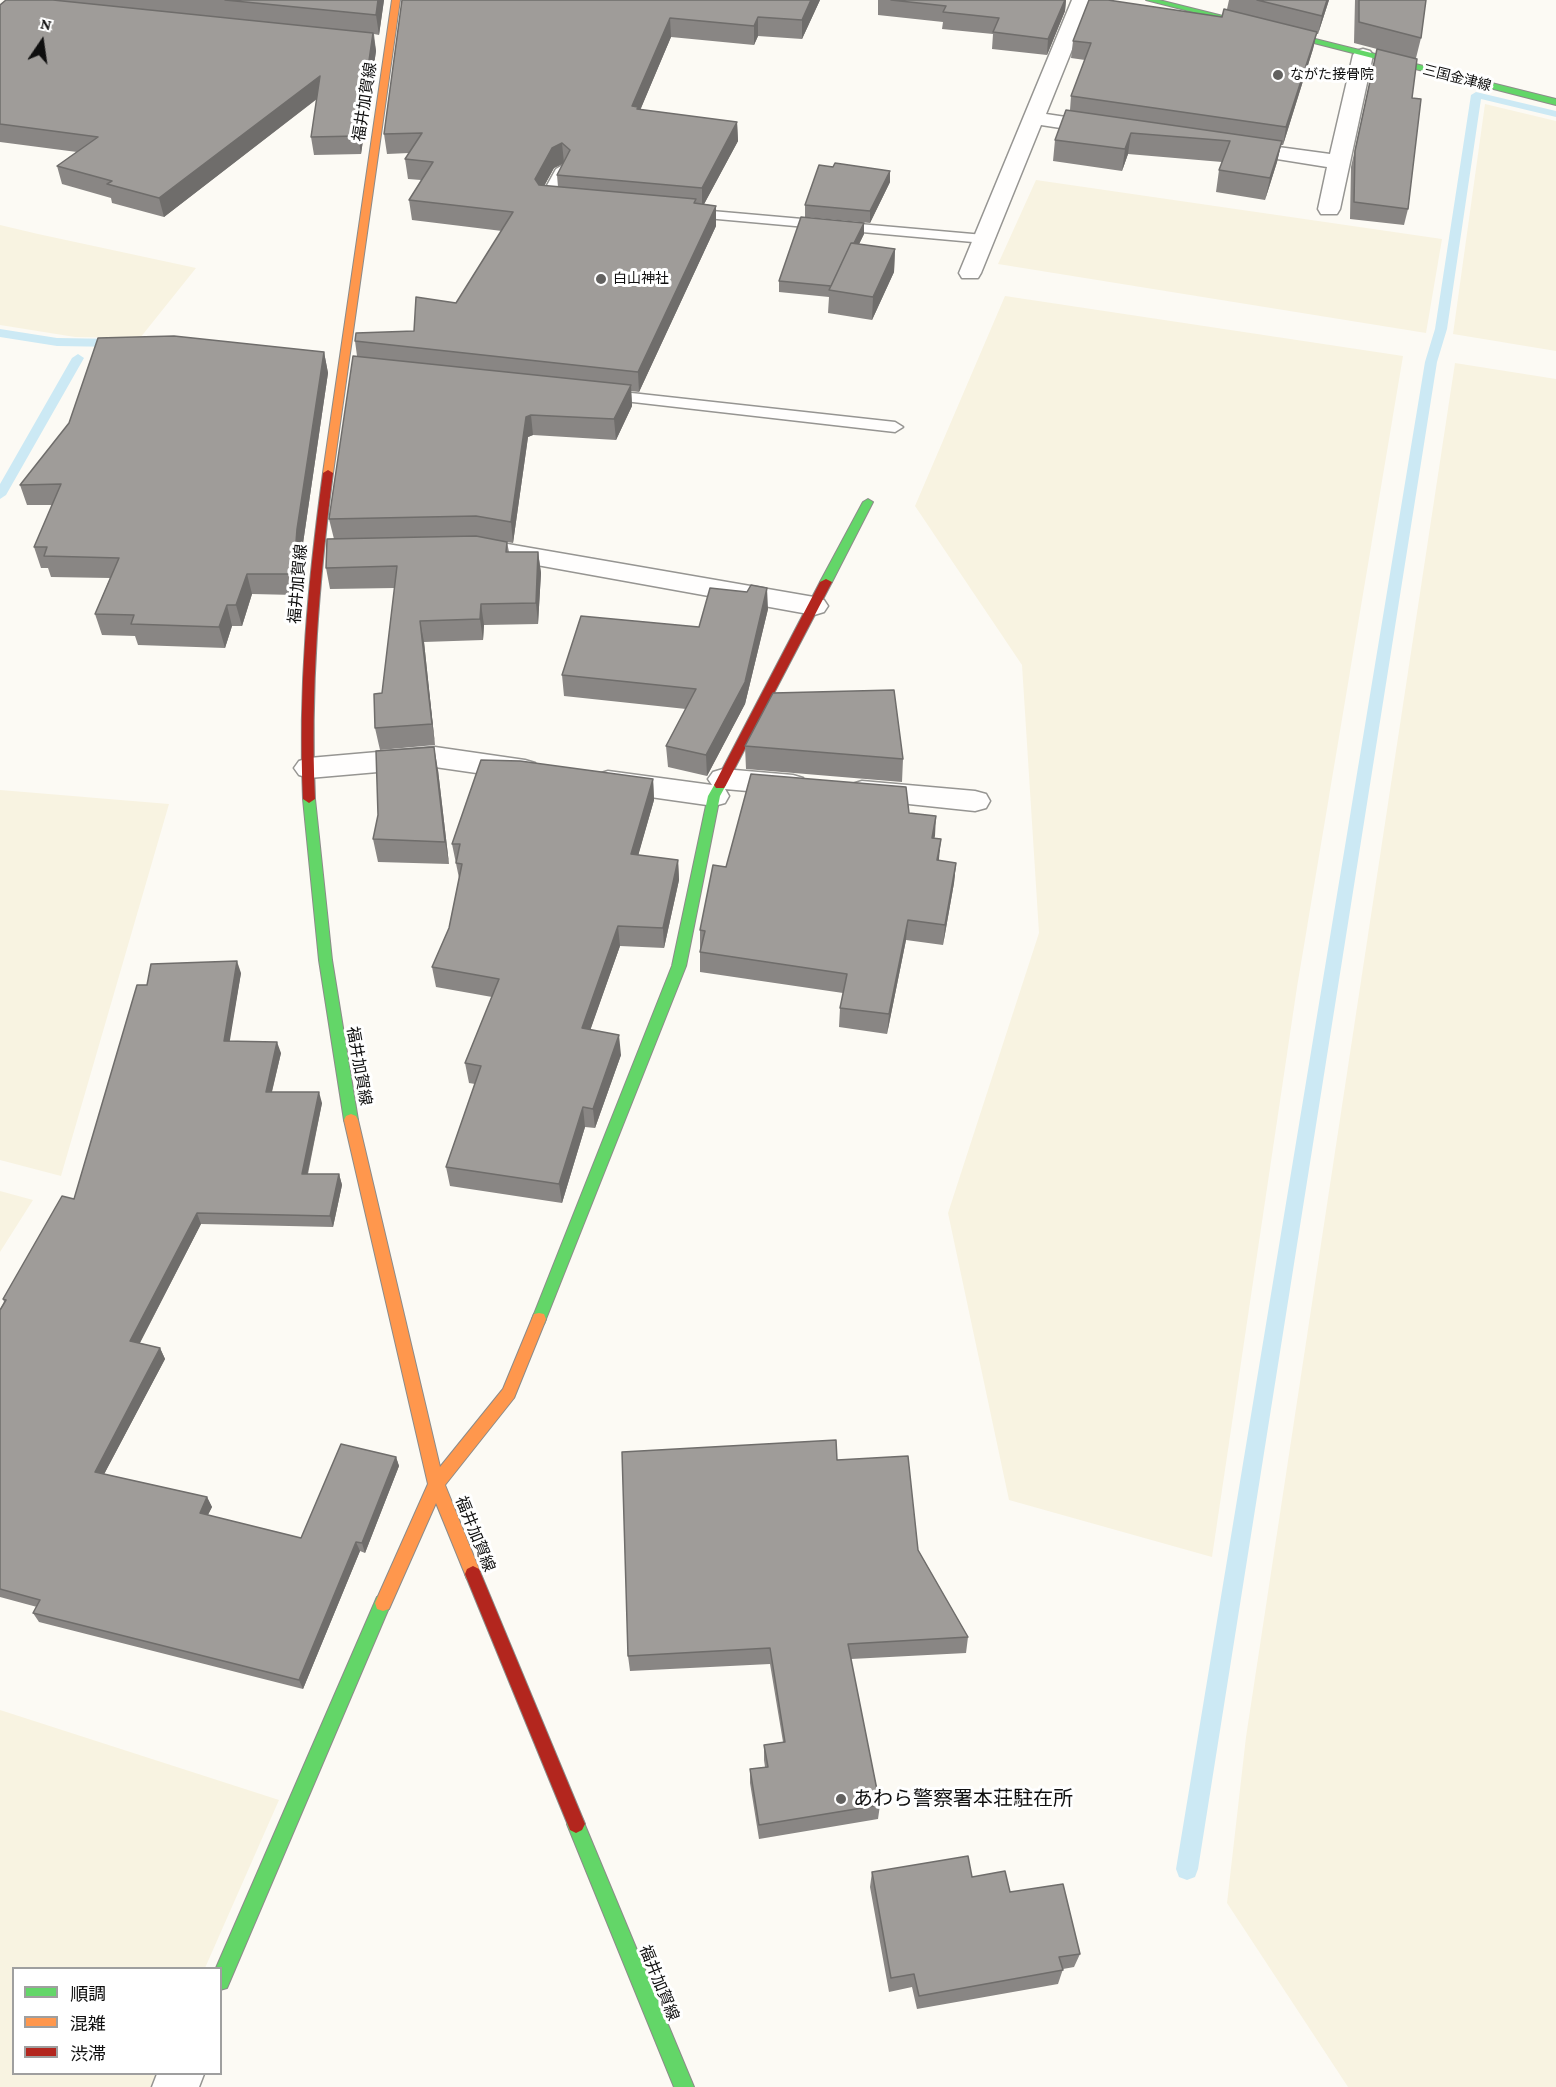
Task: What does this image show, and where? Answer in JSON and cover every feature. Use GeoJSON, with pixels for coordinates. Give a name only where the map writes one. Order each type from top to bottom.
{"type":"FeatureCollection","features":[{"type":"Feature","properties":{"kind":"main road","name":"福井加賀線"},"geometry":{"type":"LineString","coordinates":[[396,0],[355,270],[329,549],[311,618],[309,768],[315,882],[342,1074],[365,1187],[396,1307],[436,1484],[684,2087]]}},
{"type":"Feature","properties":{"kind":"main road","name":"三国金津線"},"geometry":{"type":"LineString","coordinates":[[1150,0],[1556,102]]}},
{"type":"Feature","properties":{"kind":"main road"},"geometry":{"type":"LineString","coordinates":[[222,1975],[436,1484],[508,1393],[679,966],[719,788],[868,502]]}},
{"type":"Feature","properties":{"kind":"street"},"geometry":{"type":"LineString","coordinates":[[970,273],[1083,0]]}},
{"type":"Feature","properties":{"kind":"street"},"geometry":{"type":"LineString","coordinates":[[367,41],[390,44]]}},
{"type":"Feature","properties":{"kind":"street"},"geometry":{"type":"LineString","coordinates":[[1329,209],[1363,55]]}},
{"type":"Feature","properties":{"kind":"street"},"geometry":{"type":"LineString","coordinates":[[1034,118],[1128,132]]}},
{"type":"Feature","properties":{"kind":"street"},"geometry":{"type":"LineString","coordinates":[[1210,143],[1339,162]]}},
{"type":"Feature","properties":{"kind":"street"},"geometry":{"type":"LineString","coordinates":[[467,547],[479,547],[814,606]]}},
{"type":"Feature","properties":{"kind":"street"},"geometry":{"type":"LineString","coordinates":[[309,768],[435,757],[552,773]]}},
{"type":"Feature","properties":{"kind":"street"},"geometry":{"type":"LineString","coordinates":[[586,778],[719,788],[826,788],[975,801]]}},
{"type":"Feature","properties":{"kind":"lane"},"geometry":{"type":"LineString","coordinates":[[563,169],[546,200],[570,202]]}},
{"type":"Feature","properties":{"kind":"lane"},"geometry":{"type":"LineString","coordinates":[[676,212],[984,239]]}},
{"type":"Feature","properties":{"kind":"lane"},"geometry":{"type":"LineString","coordinates":[[591,393],[895,427]]}},
{"type":"Feature","properties":{"kind":"shaded area"},"geometry":{"type":"Polygon","coordinates":[[[1485,104],[1556,121],[1556,351],[1453,334],[1485,104]]]}},
{"type":"Feature","properties":{"kind":"shaded area"},"geometry":{"type":"Polygon","coordinates":[[[1036,180],[1442,239],[1426,333],[998,264],[1036,180]]]}},
{"type":"Feature","properties":{"kind":"shaded area"},"geometry":{"type":"Polygon","coordinates":[[[0,225],[196,268],[140,338],[75,337],[0,325],[0,225]]]}},
{"type":"Feature","properties":{"kind":"shaded area"},"geometry":{"type":"Polygon","coordinates":[[[1005,296],[1403,356],[1297,987],[1212,1557],[1009,1500],[948,1213],[1039,933],[1022,665],[915,506],[1005,296]]]}},
{"type":"Feature","properties":{"kind":"shaded area"},"geometry":{"type":"Polygon","coordinates":[[[1455,363],[1556,379],[1556,2087],[1348,2087],[1227,1903],[1246,1737],[1455,363]]]}},
{"type":"Feature","properties":{"kind":"shaded area"},"geometry":{"type":"Polygon","coordinates":[[[0,790],[169,804],[61,1176],[0,1160],[0,790]]]}},
{"type":"Feature","properties":{"kind":"shaded area"},"geometry":{"type":"Polygon","coordinates":[[[0,1191],[33,1200],[0,1252],[0,1191]]]}},
{"type":"Feature","properties":{"kind":"shaded area"},"geometry":{"type":"Polygon","coordinates":[[[0,1710],[279,1800],[205,1967],[12,1967],[12,2075],[159,2075],[153,2087],[0,2087],[0,1710]]]}},
{"type":"Feature","properties":{"kind":"building"},"geometry":{"type":"Polygon","coordinates":[[[6,0],[53,0],[373,33],[358,136],[311,137],[320,76],[159,198],[107,184],[112,181],[57,166],[98,137],[0,124],[0,5],[6,0]]]}},
{"type":"Feature","properties":{"kind":"building"},"geometry":{"type":"Polygon","coordinates":[[[225,0],[378,0],[376,15],[225,0]]]}},
{"type":"Feature","properties":{"kind":"building"},"geometry":{"type":"Polygon","coordinates":[[[402,0],[811,0],[802,20],[758,17],[754,26],[670,18],[632,106],[638,107],[637,109],[737,122],[702,188],[557,175],[570,150],[562,143],[552,148],[535,179],[539,185],[696,199],[694,203],[716,206],[638,372],[355,341],[356,333],[414,331],[416,297],[456,303],[513,212],[409,200],[433,162],[405,159],[422,133],[384,134],[402,0]]]}},
{"type":"Feature","properties":{"kind":"building"},"geometry":{"type":"Polygon","coordinates":[[[891,0],[1065,0],[1048,39],[993,32],[999,18],[943,12],[946,6],[891,0]]]}},
{"type":"Feature","properties":{"kind":"building"},"geometry":{"type":"Polygon","coordinates":[[[1089,0],[1108,0],[1222,17],[1224,9],[1317,32],[1286,127],[1071,96],[1091,43],[1073,41],[1089,0]]]}},
{"type":"Feature","properties":{"kind":"building"},"geometry":{"type":"Polygon","coordinates":[[[1257,0],[1327,0],[1322,16],[1257,0]]]}},
{"type":"Feature","properties":{"kind":"building"},"geometry":{"type":"Polygon","coordinates":[[[1359,0],[1426,0],[1421,38],[1359,22],[1359,0]]]}},
{"type":"Feature","properties":{"kind":"building"},"geometry":{"type":"Polygon","coordinates":[[[1377,49],[1417,59],[1412,98],[1421,99],[1408,209],[1354,202],[1355,151],[1377,49]]]}},
{"type":"Feature","properties":{"kind":"building"},"geometry":{"type":"Polygon","coordinates":[[[1066,110],[1282,141],[1270,178],[1219,170],[1230,141],[1131,133],[1125,149],[1055,140],[1066,110]]]}},
{"type":"Feature","properties":{"kind":"building"},"geometry":{"type":"Polygon","coordinates":[[[835,163],[890,171],[870,211],[805,205],[819,165],[833,167],[835,163]]]}},
{"type":"Feature","properties":{"kind":"building"},"geometry":{"type":"Polygon","coordinates":[[[801,217],[864,223],[854,243],[851,243],[831,286],[779,281],[801,217]]]}},
{"type":"Feature","properties":{"kind":"building"},"geometry":{"type":"Polygon","coordinates":[[[851,243],[895,249],[873,297],[829,290],[851,243]]]}},
{"type":"Feature","properties":{"kind":"building"},"geometry":{"type":"Polygon","coordinates":[[[174,336],[324,352],[297,529],[294,569],[291,569],[290,574],[247,574],[236,605],[227,605],[219,627],[131,624],[134,615],[95,614],[119,558],[44,556],[47,547],[34,547],[61,484],[20,485],[69,423],[98,338],[174,336]]]}},
{"type":"Feature","properties":{"kind":"building"},"geometry":{"type":"Polygon","coordinates":[[[353,356],[631,385],[614,419],[531,415],[526,417],[511,522],[476,516],[329,519],[353,356]]]}},
{"type":"Feature","properties":{"kind":"building"},"geometry":{"type":"Polygon","coordinates":[[[476,536],[507,542],[506,552],[538,552],[536,603],[481,604],[480,619],[420,621],[432,724],[375,728],[374,694],[382,693],[397,566],[326,568],[327,539],[476,536]]]}},
{"type":"Feature","properties":{"kind":"building"},"geometry":{"type":"Polygon","coordinates":[[[751,585],[767,588],[745,682],[706,755],[666,746],[696,689],[562,675],[581,616],[699,627],[710,588],[747,592],[751,585]]]}},
{"type":"Feature","properties":{"kind":"building"},"geometry":{"type":"Polygon","coordinates":[[[894,690],[903,759],[745,746],[773,693],[894,690]]]}},
{"type":"Feature","properties":{"kind":"building"},"geometry":{"type":"Polygon","coordinates":[[[434,747],[445,842],[373,839],[378,815],[376,751],[434,747]]]}},
{"type":"Feature","properties":{"kind":"building"},"geometry":{"type":"Polygon","coordinates":[[[481,760],[520,761],[653,779],[631,854],[678,860],[663,928],[618,926],[582,1028],[619,1035],[593,1109],[583,1107],[559,1184],[446,1167],[481,1066],[465,1063],[499,979],[432,967],[449,928],[462,864],[456,863],[460,844],[452,844],[481,760]]]}},
{"type":"Feature","properties":{"kind":"building"},"geometry":{"type":"Polygon","coordinates":[[[751,774],[906,787],[909,813],[936,816],[932,838],[941,839],[937,860],[956,863],[945,925],[908,920],[889,1014],[840,1008],[847,974],[700,952],[705,931],[700,930],[713,865],[726,867],[751,774]]]}},
{"type":"Feature","properties":{"kind":"building"},"geometry":{"type":"Polygon","coordinates":[[[237,961],[224,1041],[277,1042],[266,1092],[319,1092],[302,1174],[339,1174],[330,1216],[197,1213],[130,1341],[160,1348],[95,1472],[207,1497],[200,1513],[301,1538],[341,1444],[396,1457],[362,1543],[356,1542],[299,1680],[33,1613],[40,1600],[0,1589],[0,1310],[6,1300],[3,1299],[62,1196],[74,1199],[137,985],[147,985],[151,964],[237,961]]]}},
{"type":"Feature","properties":{"kind":"building"},"geometry":{"type":"Polygon","coordinates":[[[836,1440],[837,1460],[908,1456],[918,1550],[968,1637],[848,1644],[880,1805],[759,1825],[750,1769],[768,1767],[764,1745],[785,1742],[770,1648],[628,1656],[622,1452],[836,1440]]]}},
{"type":"Feature","properties":{"kind":"building"},"geometry":{"type":"Polygon","coordinates":[[[968,1856],[972,1877],[1005,1871],[1010,1892],[1063,1884],[1080,1954],[1059,1957],[1063,1970],[919,1996],[914,1974],[891,1978],[872,1872],[968,1856]]]}},
{"type":"Feature","properties":{"kind":"waterway"},"geometry":{"type":"LineString","coordinates":[[1187,1869],[1431,362],[1441,329],[1476,95],[1556,114]]}},
{"type":"Feature","properties":{"kind":"waterway"},"geometry":{"type":"LineString","coordinates":[[0,333],[57,342],[118,343]]}},
{"type":"Feature","properties":{"kind":"waterway"},"geometry":{"type":"LineString","coordinates":[[0,495],[78,358]]}},
{"type":"Feature","properties":{"kind":"traffic: fast"},"geometry":{"type":"LineString","coordinates":[[1150,0],[1556,102]]}},
{"type":"Feature","properties":{"kind":"traffic: fast"},"geometry":{"type":"LineString","coordinates":[[826,582],[868,502]]}},
{"type":"Feature","properties":{"kind":"traffic: fast"},"geometry":{"type":"LineString","coordinates":[[539,1319],[679,966],[714,796],[720,785]]}},
{"type":"Feature","properties":{"kind":"traffic: fast"},"geometry":{"type":"LineString","coordinates":[[309,799],[325,960],[351,1120]]}},
{"type":"Feature","properties":{"kind":"traffic: fast"},"geometry":{"type":"LineString","coordinates":[[222,1976],[383,1603]]}},
{"type":"Feature","properties":{"kind":"traffic: fast"},"geometry":{"type":"LineString","coordinates":[[576,1824],[684,2087]]}},
{"type":"Feature","properties":{"kind":"traffic: slow"},"geometry":{"type":"LineString","coordinates":[[328,473],[396,0]]}},
{"type":"Feature","properties":{"kind":"traffic: slow"},"geometry":{"type":"LineString","coordinates":[[351,1120],[436,1484],[473,1574]]}},
{"type":"Feature","properties":{"kind":"traffic: slow"},"geometry":{"type":"LineString","coordinates":[[383,1603],[436,1484],[509,1393],[539,1319]]}},
{"type":"Feature","properties":{"kind":"traffic: jam"},"geometry":{"type":"LineString","coordinates":[[309,799],[307,718],[310,636],[328,473]]}},
{"type":"Feature","properties":{"kind":"traffic: jam"},"geometry":{"type":"LineString","coordinates":[[720,785],[826,582]]}},
{"type":"Feature","properties":{"kind":"traffic: jam"},"geometry":{"type":"LineString","coordinates":[[473,1574],[576,1824]]}},
{"type":"Feature","properties":{"kind":"place","name":"ながた接骨院"},"geometry":{"type":"Point","coordinates":[1278,75]}},
{"type":"Feature","properties":{"kind":"place","name":"白山神社"},"geometry":{"type":"Point","coordinates":[601,279]}},
{"type":"Feature","properties":{"kind":"place","name":"あわら警察署本荘駐在所"},"geometry":{"type":"Point","coordinates":[841,1799]}}]}
